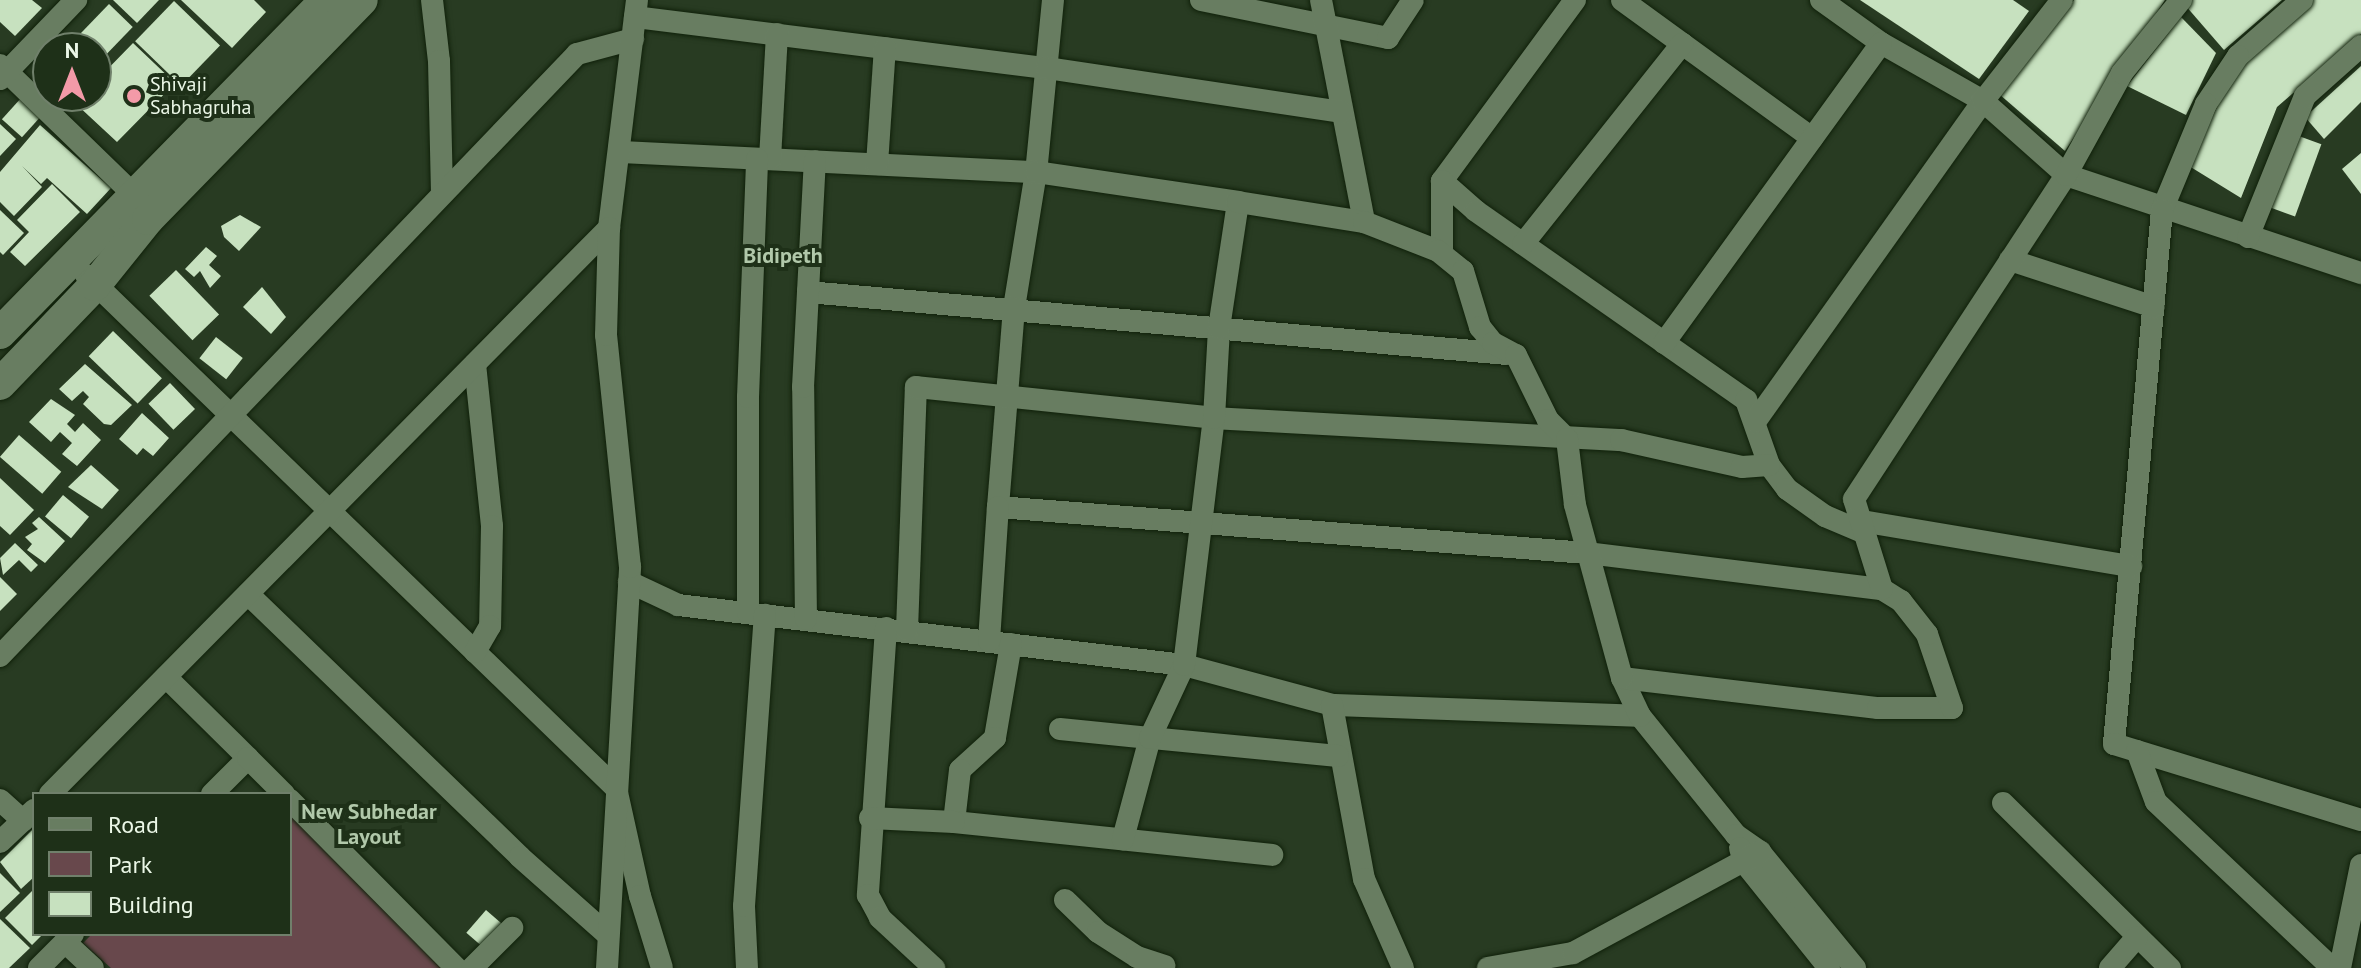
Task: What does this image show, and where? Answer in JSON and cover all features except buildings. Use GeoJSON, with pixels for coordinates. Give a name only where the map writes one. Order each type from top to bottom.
{"type":"FeatureCollection","features":[{"type":"Feature","properties":{"kind":"main road"},"geometry":{"type":"LineString","coordinates":[[0,333],[326,0]]}},
{"type":"Feature","properties":{"kind":"main road"},"geometry":{"type":"LineString","coordinates":[[0,384],[95,285],[148,219],[362,0]]}},
{"type":"Feature","properties":{"kind":"street"},"geometry":{"type":"LineString","coordinates":[[76,0],[2,72],[133,194]]}},
{"type":"Feature","properties":{"kind":"street"},"geometry":{"type":"LineString","coordinates":[[432,0],[439,61],[442,194]]}},
{"type":"Feature","properties":{"kind":"street"},"geometry":{"type":"LineString","coordinates":[[954,822],[960,770],[995,738],[1000,642],[998,507],[1005,396],[1014,308],[1036,172],[1053,0]]}},
{"type":"Feature","properties":{"kind":"street"},"geometry":{"type":"LineString","coordinates":[[1201,0],[1388,38],[1413,0]]}},
{"type":"Feature","properties":{"kind":"street"},"geometry":{"type":"LineString","coordinates":[[1321,0],[1364,222]]}},
{"type":"Feature","properties":{"kind":"street"},"geometry":{"type":"LineString","coordinates":[[1442,253],[1442,181],[1575,0]]}},
{"type":"Feature","properties":{"kind":"street"},"geometry":{"type":"LineString","coordinates":[[1622,0],[1812,138]]}},
{"type":"Feature","properties":{"kind":"street"},"geometry":{"type":"LineString","coordinates":[[1821,0],[1881,43],[1983,101],[2066,175],[2162,210],[2361,273]]}},
{"type":"Feature","properties":{"kind":"street"},"geometry":{"type":"LineString","coordinates":[[1882,589],[1854,499],[2066,175],[2122,73],[2181,0]]}},
{"type":"Feature","properties":{"kind":"street"},"geometry":{"type":"LineString","coordinates":[[2302,0],[2238,56],[2206,104],[2162,210],[2114,744],[2361,820]]}},
{"type":"Feature","properties":{"kind":"street"},"geometry":{"type":"LineString","coordinates":[[1755,422],[2056,2]]}},
{"type":"Feature","properties":{"kind":"street"},"geometry":{"type":"LineString","coordinates":[[607,968],[629,582],[606,335],[609,228],[622,152],[635,18]]}},
{"type":"Feature","properties":{"kind":"street"},"geometry":{"type":"LineString","coordinates":[[0,656],[577,54],[635,18],[1047,68],[1342,112]]}},
{"type":"Feature","properties":{"kind":"street"},"geometry":{"type":"LineString","coordinates":[[747,968],[744,906],[756,614],[748,397],[763,159],[777,34]]}},
{"type":"Feature","properties":{"kind":"street"},"geometry":{"type":"LineString","coordinates":[[1664,343],[1881,43]]}},
{"type":"Feature","properties":{"kind":"street"},"geometry":{"type":"LineString","coordinates":[[1523,244],[1682,44]]}},
{"type":"Feature","properties":{"kind":"street"},"geometry":{"type":"LineString","coordinates":[[2248,237],[2305,96],[2361,46]]}},
{"type":"Feature","properties":{"kind":"street"},"geometry":{"type":"LineString","coordinates":[[877,164],[885,48]]}},
{"type":"Feature","properties":{"kind":"street"},"geometry":{"type":"LineString","coordinates":[[622,152],[1036,172],[1364,222],[1442,253],[1463,271],[1480,327],[1493,343],[1516,355],[1548,420],[1567,439],[1587,553],[1622,678],[1640,716],[1736,835],[1829,968]]}},
{"type":"Feature","properties":{"kind":"street"},"geometry":{"type":"LineString","coordinates":[[806,619],[803,387],[815,161]]}},
{"type":"Feature","properties":{"kind":"street"},"geometry":{"type":"LineString","coordinates":[[1442,181],[1523,244],[1746,400],[1769,465],[1801,502],[1863,527],[2131,566]]}},
{"type":"Feature","properties":{"kind":"street"},"geometry":{"type":"LineString","coordinates":[[1123,839],[1150,738],[1184,665],[1214,418],[1219,328],[1238,202]]}},
{"type":"Feature","properties":{"kind":"street"},"geometry":{"type":"LineString","coordinates":[[52,792],[609,228]]}},
{"type":"Feature","properties":{"kind":"street"},"geometry":{"type":"LineString","coordinates":[[2010,260],[2154,307]]}},
{"type":"Feature","properties":{"kind":"street"},"geometry":{"type":"LineString","coordinates":[[70,261],[616,788],[640,896],[662,968]]}},
{"type":"Feature","properties":{"kind":"street"},"geometry":{"type":"LineString","coordinates":[[808,292],[1516,355]]}},
{"type":"Feature","properties":{"kind":"street"},"geometry":{"type":"LineString","coordinates":[[475,364],[492,526],[490,626],[475,652]]}},
{"type":"Feature","properties":{"kind":"street"},"geometry":{"type":"LineString","coordinates":[[934,968],[880,918],[868,895],[870,818],[897,629],[916,387],[1214,418],[1621,440],[1742,467],[1769,465]]}},
{"type":"Feature","properties":{"kind":"street"},"geometry":{"type":"LineString","coordinates":[[998,507],[1587,553],[1882,589],[1901,601],[1927,634],[1952,708],[1878,708],[1622,678]]}},
{"type":"Feature","properties":{"kind":"street"},"geometry":{"type":"LineString","coordinates":[[629,582],[678,605],[1184,665],[1332,705],[1640,716]]}},
{"type":"Feature","properties":{"kind":"street"},"geometry":{"type":"LineString","coordinates":[[248,594],[520,857],[608,935]]}},
{"type":"Feature","properties":{"kind":"street"},"geometry":{"type":"LineString","coordinates":[[166,677],[282,792]]}},
{"type":"Feature","properties":{"kind":"street"},"geometry":{"type":"LineString","coordinates":[[1332,705],[1338,756],[1364,879],[1403,968]]}},
{"type":"Feature","properties":{"kind":"street"},"geometry":{"type":"LineString","coordinates":[[1060,729],[1338,756]]}},
{"type":"Feature","properties":{"kind":"street"},"geometry":{"type":"LineString","coordinates":[[2137,751],[2156,802],[2332,968]]}},
{"type":"Feature","properties":{"kind":"street"},"geometry":{"type":"LineString","coordinates":[[214,792],[248,758]]}},
{"type":"Feature","properties":{"kind":"street"},"geometry":{"type":"LineString","coordinates":[[0,800],[28,816],[0,842]]}},
{"type":"Feature","properties":{"kind":"street"},"geometry":{"type":"LineString","coordinates":[[292,802],[456,968]]}},
{"type":"Feature","properties":{"kind":"street"},"geometry":{"type":"LineString","coordinates":[[2003,803],[2170,968]]}},
{"type":"Feature","properties":{"kind":"street"},"geometry":{"type":"LineString","coordinates":[[870,818],[954,822],[1272,855]]}},
{"type":"Feature","properties":{"kind":"street"},"geometry":{"type":"LineString","coordinates":[[1488,968],[1573,953],[1752,857]]}},
{"type":"Feature","properties":{"kind":"street"},"geometry":{"type":"LineString","coordinates":[[1752,857],[1855,968]]}},
{"type":"Feature","properties":{"kind":"street"},"geometry":{"type":"LineString","coordinates":[[2340,968],[2361,865]]}},
{"type":"Feature","properties":{"kind":"street"},"geometry":{"type":"LineString","coordinates":[[1065,900],[1098,932],[1137,957],[1170,967]]}},
{"type":"Feature","properties":{"kind":"street"},"geometry":{"type":"LineString","coordinates":[[472,968],[512,928]]}},
{"type":"Feature","properties":{"kind":"street"},"geometry":{"type":"LineString","coordinates":[[2110,968],[2137,937]]}},
{"type":"Feature","properties":{"kind":"street"},"geometry":{"type":"LineString","coordinates":[[39,968],[69,938],[93,968]]}},
{"type":"Feature","properties":{"kind":"green space"},"geometry":{"type":"Polygon","coordinates":[[[292,816],[445,968],[111,968],[83,943],[90,936],[292,936],[292,816]]]}},
{"type":"Feature","properties":{"kind":"place","name":"Shivaji Sabhagruha"},"geometry":{"type":"Point","coordinates":[134,96]}},
{"type":"Feature","properties":{"kind":"district","name":"Bidipeth"},"geometry":{"type":"Point","coordinates":[783,256]}},
{"type":"Feature","properties":{"kind":"district","name":"New Subhedar Layout"},"geometry":{"type":"Point","coordinates":[369,824]}}]}
